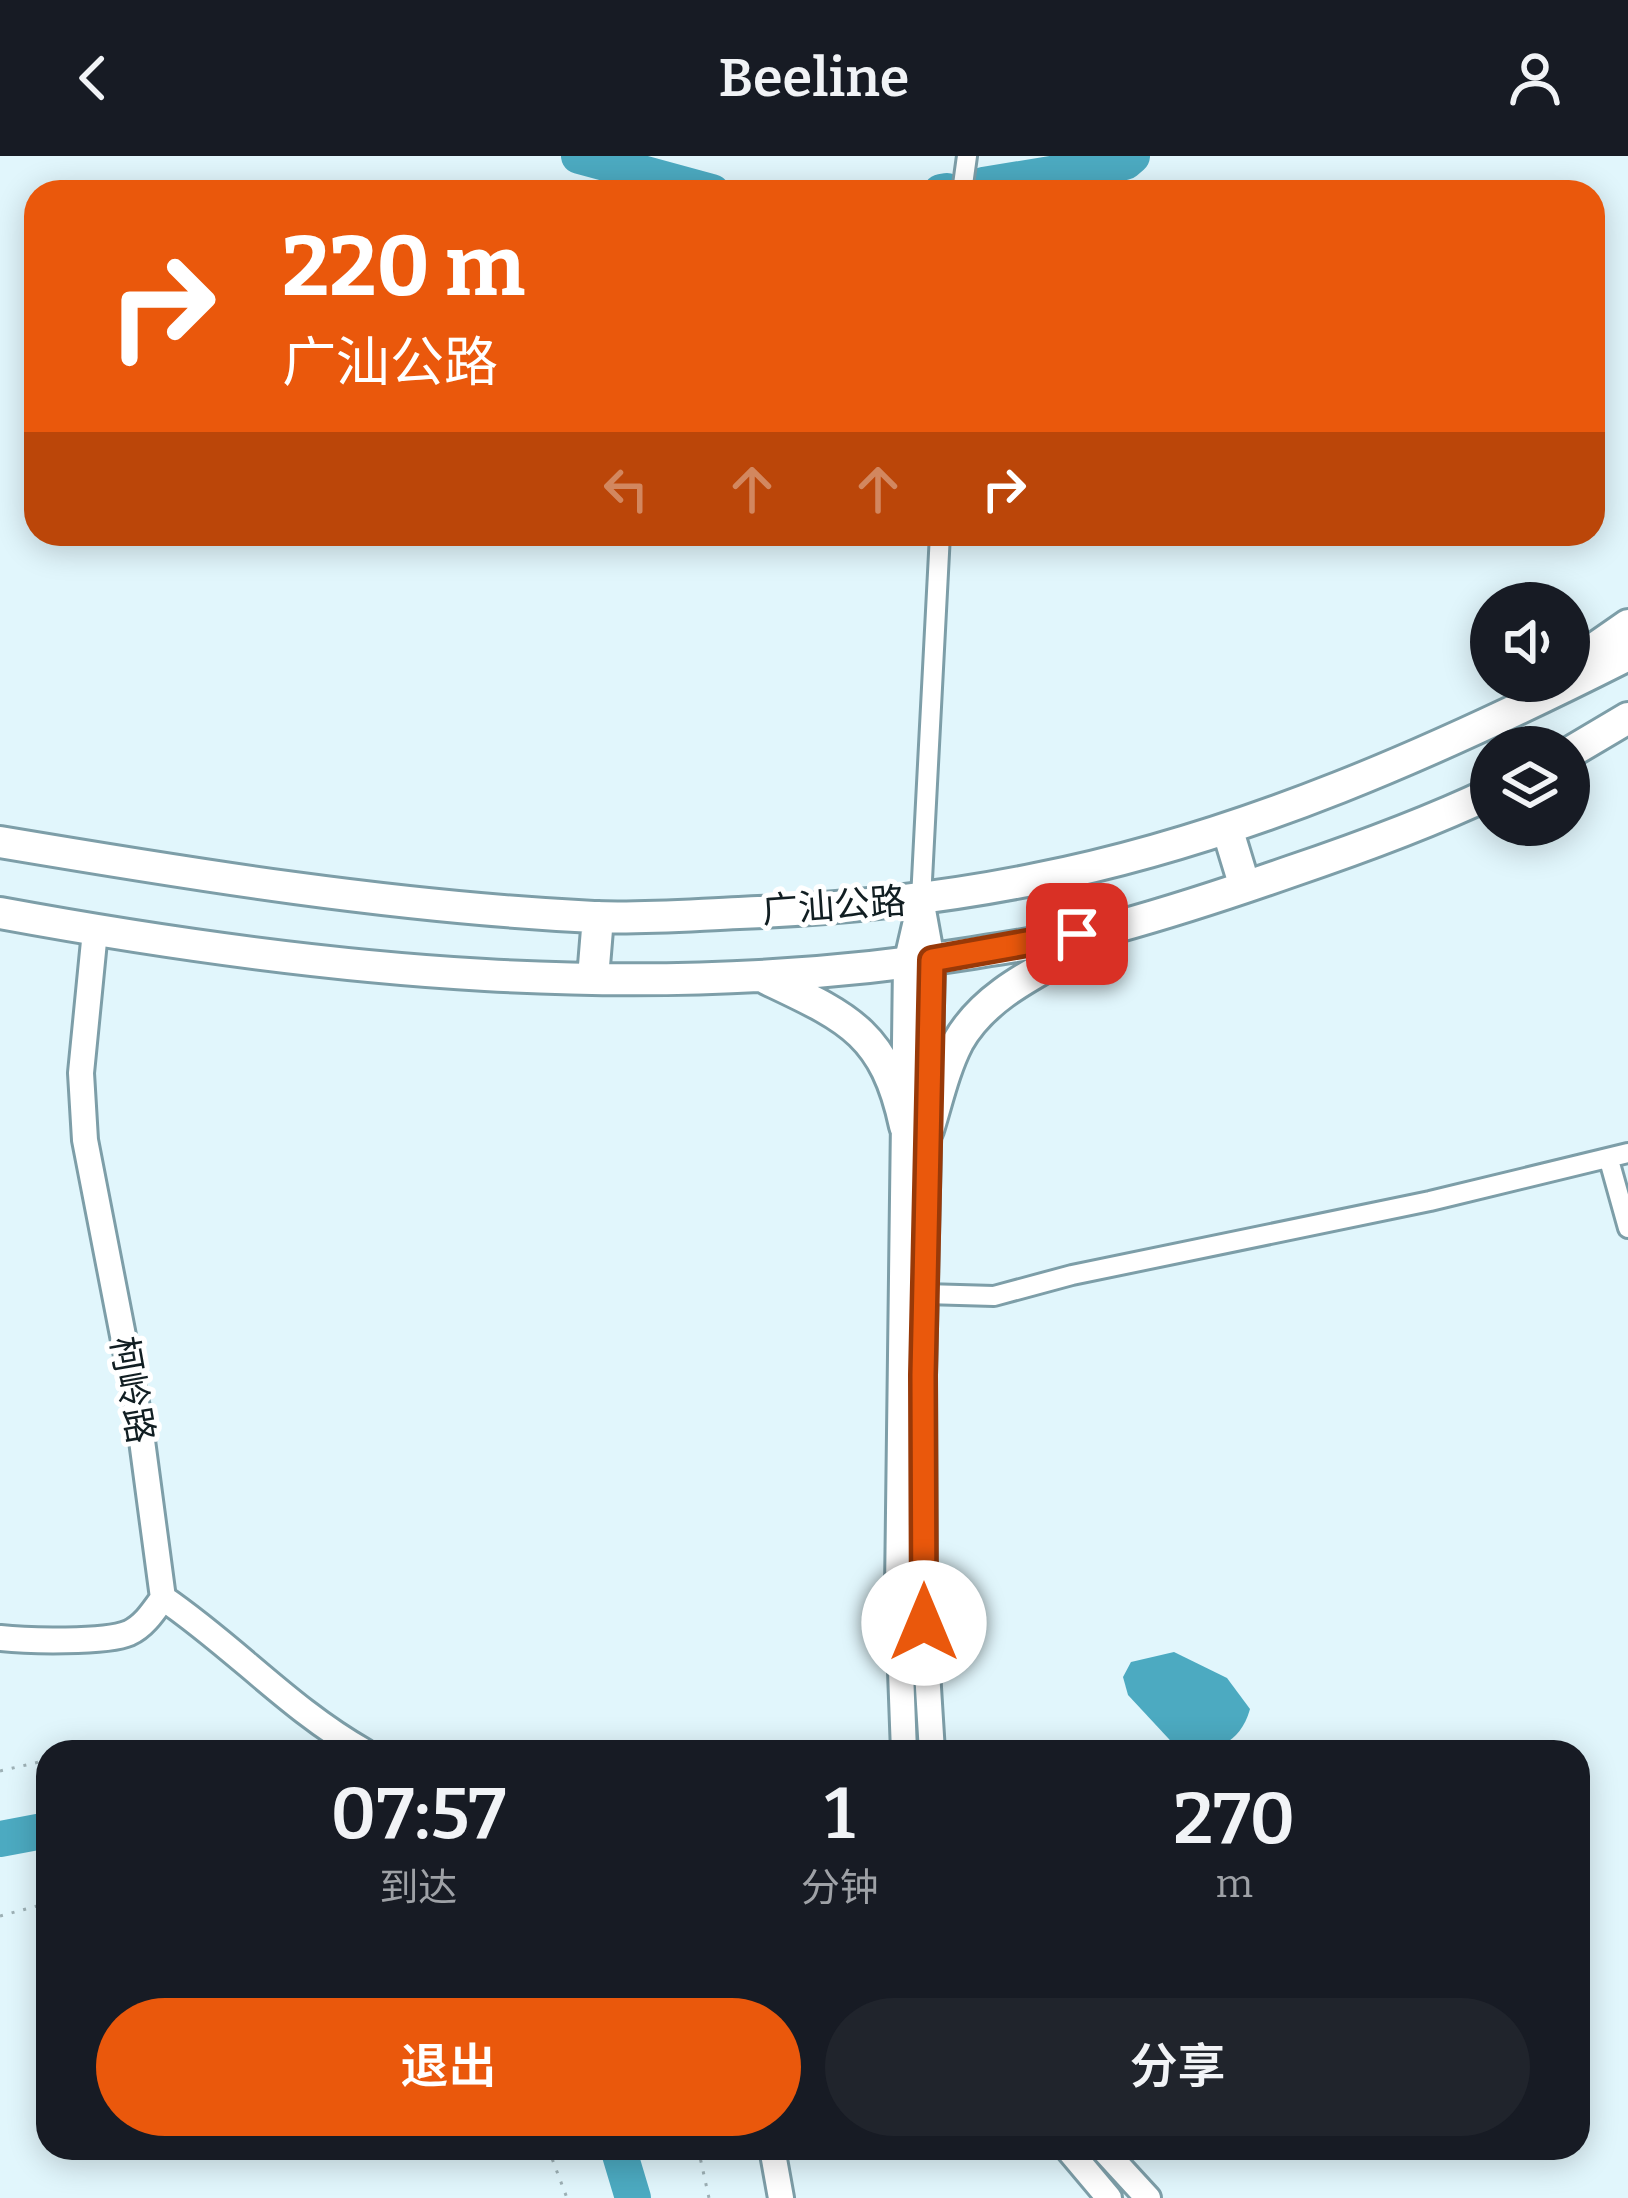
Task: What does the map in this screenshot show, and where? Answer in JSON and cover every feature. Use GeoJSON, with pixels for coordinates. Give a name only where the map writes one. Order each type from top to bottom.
{"type":"FeatureCollection","features":[{"type":"Feature","properties":{"kind":"highway"},"geometry":{"type":"LineString","coordinates":[[1590,651],[1628,625]]}},
{"type":"Feature","properties":{"kind":"highway","name":"广汕公路"},"geometry":{"type":"LineString","coordinates":[[0,842],[220,879],[598,917],[776,911],[921,899],[1059,874],[1227,828],[1376,773],[1628,655]]}},
{"type":"Feature","properties":{"kind":"highway"},"geometry":{"type":"LineString","coordinates":[[1493,720],[1518,702]]}},
{"type":"Feature","properties":{"kind":"highway"},"geometry":{"type":"LineString","coordinates":[[1590,741],[1628,718]]}},
{"type":"Feature","properties":{"kind":"highway","name":"广汕公路"},"geometry":{"type":"LineString","coordinates":[[0,913],[95,931],[405,969],[592,978],[761,976],[919,962],[1113,928],[1370,843],[1470,802]]}},
{"type":"Feature","properties":{"kind":"highway"},"geometry":{"type":"LineString","coordinates":[[1227,828],[1245,887]]}},
{"type":"Feature","properties":{"kind":"highway"},"geometry":{"type":"LineString","coordinates":[[592,978],[598,917]]}},
{"type":"Feature","properties":{"kind":"highway"},"geometry":{"type":"LineString","coordinates":[[916,1128],[958,1042],[987,1004],[1113,928]]}},
{"type":"Feature","properties":{"kind":"highway"},"geometry":{"type":"LineString","coordinates":[[761,976],[848,1019],[866,1037],[890,1075],[916,1128]]}},
{"type":"Feature","properties":{"kind":"street"},"geometry":{"type":"LineString","coordinates":[[904,1740],[898,1590],[921,899],[939,546]]}},
{"type":"Feature","properties":{"kind":"street","name":"柯岭路"},"geometry":{"type":"LineString","coordinates":[[95,931],[81,1073],[85,1140],[139,1418],[163,1598]]}},
{"type":"Feature","properties":{"kind":"street"},"geometry":{"type":"LineString","coordinates":[[916,1128],[925,1294],[924,1623],[931,1740]]}},
{"type":"Feature","properties":{"kind":"street"},"geometry":{"type":"LineString","coordinates":[[925,1294],[994,1296],[1628,1153]]}},
{"type":"Feature","properties":{"kind":"street"},"geometry":{"type":"LineString","coordinates":[[1609,1160],[1628,1228]]}},
{"type":"Feature","properties":{"kind":"street"},"geometry":{"type":"LineString","coordinates":[[0,1638],[28,1641],[125,1635],[146,1622],[163,1598],[207,1628],[282,1697],[343,1740]]}},
{"type":"Feature","properties":{"kind":"street"},"geometry":{"type":"LineString","coordinates":[[774,2160],[781,2198]]}},
{"type":"Feature","properties":{"kind":"street"},"geometry":{"type":"LineString","coordinates":[[1077,2160],[1109,2198]]}},
{"type":"Feature","properties":{"kind":"street"},"geometry":{"type":"LineString","coordinates":[[1113,2160],[1148,2198]]}},
{"type":"Feature","properties":{"kind":"path"},"geometry":{"type":"LineString","coordinates":[[0,1771],[36,1763]]}},
{"type":"Feature","properties":{"kind":"path"},"geometry":{"type":"LineString","coordinates":[[0,1916],[36,1907]]}},
{"type":"Feature","properties":{"kind":"path"},"geometry":{"type":"LineString","coordinates":[[553,2160],[567,2198]]}},
{"type":"Feature","properties":{"kind":"path"},"geometry":{"type":"LineString","coordinates":[[701,2160],[709,2198]]}},
{"type":"Feature","properties":{"kind":"water"},"geometry":{"type":"Polygon","coordinates":[[[1174,1652],[1227,1678],[1250,1709],[1240,1731],[1229,1740],[1170,1740],[1128,1695],[1123,1677],[1131,1662],[1174,1652]]]}},
{"type":"Feature","properties":{"kind":"waterway"},"geometry":{"type":"LineString","coordinates":[[579,156],[668,180]]}},
{"type":"Feature","properties":{"kind":"waterway"},"geometry":{"type":"LineString","coordinates":[[1014,180],[1125,162],[1132,156]]}},
{"type":"Feature","properties":{"kind":"waterway"},"geometry":{"type":"LineString","coordinates":[[0,1839],[36,1832]]}},
{"type":"Feature","properties":{"kind":"waterway"},"geometry":{"type":"LineString","coordinates":[[622,2160],[633,2198]]}},
{"type":"Feature","properties":{"kind":"route"},"geometry":{"type":"LineString","coordinates":[[924,1623],[923,1375],[932,960],[1077,934]]}}]}
